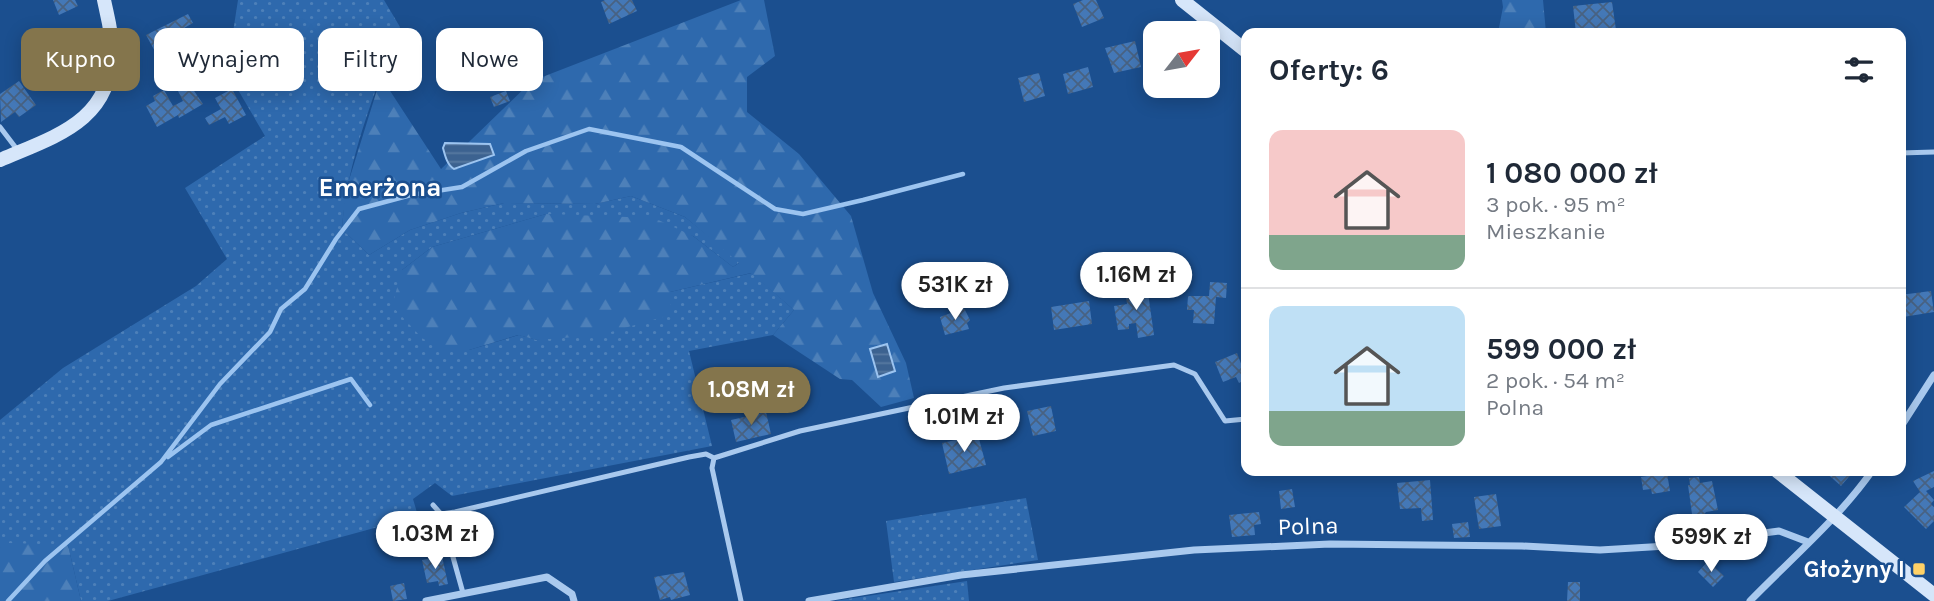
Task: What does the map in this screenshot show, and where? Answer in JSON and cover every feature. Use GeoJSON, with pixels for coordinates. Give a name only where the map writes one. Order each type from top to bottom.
{"type":"FeatureCollection","features":[{"type":"Feature","properties":{"kind":"street"},"geometry":{"type":"LineString","coordinates":[[0,160],[63,131],[85,117],[99,103],[107,86],[112,47],[104,0]]}},
{"type":"Feature","properties":{"kind":"street"},"geometry":{"type":"LineString","coordinates":[[1182,0],[1241,47]]}},
{"type":"Feature","properties":{"kind":"street"},"geometry":{"type":"LineString","coordinates":[[1906,419],[1934,375]]}},
{"type":"Feature","properties":{"kind":"street"},"geometry":{"type":"LineString","coordinates":[[1783,476],[1934,595]]}},
{"type":"Feature","properties":{"kind":"street"},"geometry":{"type":"LineString","coordinates":[[1750,601],[1835,517],[1868,476]]}},
{"type":"Feature","properties":{"kind":"street","name":"Polna"},"geometry":{"type":"LineString","coordinates":[[809,601],[961,575],[1194,551],[1330,544],[1522,546],[1600,550],[1667,546],[1779,531],[1808,542]]}},
{"type":"Feature","properties":{"kind":"street"},"geometry":{"type":"LineString","coordinates":[[426,601],[547,577],[572,594],[574,601]]}},
{"type":"Feature","properties":{"kind":"lane"},"geometry":{"type":"LineString","coordinates":[[0,127],[19,152]]}},
{"type":"Feature","properties":{"kind":"lane"},"geometry":{"type":"LineString","coordinates":[[1906,153],[1934,152]]}},
{"type":"Feature","properties":{"kind":"lane"},"geometry":{"type":"LineString","coordinates":[[441,514],[689,457],[706,454],[714,458],[800,431],[1004,388],[1174,365],[1195,374],[1225,421],[1241,419]]}},
{"type":"Feature","properties":{"kind":"lane"},"geometry":{"type":"LineString","coordinates":[[714,458],[714,483],[741,601]]}},
{"type":"Feature","properties":{"kind":"lane"},"geometry":{"type":"LineString","coordinates":[[433,505],[441,514],[463,593]]}},
{"type":"Feature","properties":{"kind":"green space"},"geometry":{"type":"Polygon","coordinates":[[[238,0],[384,0],[400,28],[318,28],[318,91],[376,91],[356,152],[342,229],[369,255],[410,230],[461,213],[504,203],[595,204],[631,196],[685,217],[740,262],[733,267],[693,236],[546,214],[432,247],[402,270],[469,350],[519,335],[537,340],[670,292],[752,273],[794,310],[773,335],[689,351],[712,446],[452,496],[435,483],[413,499],[418,516],[108,601],[81,601],[68,545],[0,548],[0,420],[63,368],[196,286],[227,259],[185,188],[265,136],[239,91],[304,91],[304,28],[234,28],[238,0]]]}},
{"type":"Feature","properties":{"kind":"green space"},"geometry":{"type":"Polygon","coordinates":[[[741,0],[764,0],[775,56],[747,77],[747,112],[799,154],[851,216],[873,293],[906,363],[914,398],[881,407],[852,380],[840,379],[773,335],[794,310],[751,273],[670,292],[670,315],[600,335],[537,340],[518,335],[469,350],[445,352],[422,338],[392,306],[402,270],[432,247],[546,214],[654,218],[693,236],[733,267],[739,263],[685,217],[631,196],[595,204],[504,203],[461,213],[410,230],[369,255],[342,229],[345,193],[377,91],[390,91],[441,169],[522,91],[543,91],[543,77],[741,0]]]}},
{"type":"Feature","properties":{"kind":"green space"},"geometry":{"type":"Polygon","coordinates":[[[1502,0],[1543,0],[1546,28],[1499,28],[1502,0]]]}},
{"type":"Feature","properties":{"kind":"green space"},"geometry":{"type":"Polygon","coordinates":[[[1026,498],[1038,560],[894,582],[886,521],[1026,498]]]}},
{"type":"Feature","properties":{"kind":"green space"},"geometry":{"type":"Polygon","coordinates":[[[9,543],[68,545],[81,601],[0,601],[0,548],[9,543]]]}},
{"type":"Feature","properties":{"kind":"green space"},"geometry":{"type":"Polygon","coordinates":[[[967,581],[969,601],[834,601],[967,581]]]}},
{"type":"Feature","properties":{"kind":"shaded area"},"geometry":{"type":"Polygon","coordinates":[[[445,143],[490,144],[494,155],[454,169],[446,157],[443,148],[445,143]]]}},
{"type":"Feature","properties":{"kind":"shaded area"},"geometry":{"type":"Polygon","coordinates":[[[887,344],[895,371],[878,377],[870,349],[887,344]]]}},
{"type":"Feature","properties":{"kind":"building"},"geometry":{"type":"Polygon","coordinates":[[[53,0],[75,0],[78,6],[59,15],[53,0]]]}},
{"type":"Feature","properties":{"kind":"building"},"geometry":{"type":"Polygon","coordinates":[[[632,0],[637,11],[609,24],[601,2],[632,0]]]}},
{"type":"Feature","properties":{"kind":"building"},"geometry":{"type":"Polygon","coordinates":[[[1083,0],[1096,0],[1104,18],[1082,27],[1073,4],[1083,0]]]}},
{"type":"Feature","properties":{"kind":"building"},"geometry":{"type":"Polygon","coordinates":[[[1612,2],[1616,28],[1575,28],[1573,6],[1612,2]]]}},
{"type":"Feature","properties":{"kind":"building"},"geometry":{"type":"Polygon","coordinates":[[[188,14],[193,23],[184,28],[160,28],[188,14]]]}},
{"type":"Feature","properties":{"kind":"building"},"geometry":{"type":"Polygon","coordinates":[[[154,31],[154,50],[146,35],[154,31]]]}},
{"type":"Feature","properties":{"kind":"building"},"geometry":{"type":"Polygon","coordinates":[[[1135,41],[1141,67],[1114,73],[1105,48],[1135,41]]]}},
{"type":"Feature","properties":{"kind":"building"},"geometry":{"type":"Polygon","coordinates":[[[1088,67],[1093,87],[1068,94],[1063,74],[1088,67]]]}},
{"type":"Feature","properties":{"kind":"building"},"geometry":{"type":"Polygon","coordinates":[[[1039,73],[1045,96],[1024,102],[1018,78],[1039,73]]]}},
{"type":"Feature","properties":{"kind":"building"},"geometry":{"type":"Polygon","coordinates":[[[19,81],[21,91],[26,91],[36,105],[19,117],[15,112],[1,122],[0,94],[19,81]]]}},
{"type":"Feature","properties":{"kind":"building"},"geometry":{"type":"Polygon","coordinates":[[[162,91],[173,106],[183,101],[178,91],[194,91],[203,104],[157,127],[146,106],[155,101],[153,96],[162,91]]]}},
{"type":"Feature","properties":{"kind":"building"},"geometry":{"type":"Polygon","coordinates":[[[233,91],[246,115],[229,124],[225,117],[209,125],[205,118],[221,109],[215,98],[233,91]]]}},
{"type":"Feature","properties":{"kind":"building"},"geometry":{"type":"Polygon","coordinates":[[[506,91],[510,101],[494,107],[490,97],[506,91]]]}},
{"type":"Feature","properties":{"kind":"building"},"geometry":{"type":"Polygon","coordinates":[[[1210,282],[1227,283],[1226,298],[1216,297],[1214,324],[1193,323],[1194,310],[1187,310],[1188,296],[1209,296],[1210,282]]]}},
{"type":"Feature","properties":{"kind":"building"},"geometry":{"type":"Polygon","coordinates":[[[1147,286],[1154,335],[1138,338],[1136,323],[1129,324],[1129,329],[1118,330],[1114,306],[1127,304],[1125,290],[1147,286]]]}},
{"type":"Feature","properties":{"kind":"building"},"geometry":{"type":"Polygon","coordinates":[[[1931,291],[1934,312],[1906,317],[1906,294],[1931,291]]]}},
{"type":"Feature","properties":{"kind":"building"},"geometry":{"type":"Polygon","coordinates":[[[1089,301],[1092,324],[1054,330],[1051,307],[1089,301]]]}},
{"type":"Feature","properties":{"kind":"building"},"geometry":{"type":"Polygon","coordinates":[[[964,308],[970,320],[967,323],[969,329],[945,335],[940,317],[964,308]]]}},
{"type":"Feature","properties":{"kind":"building"},"geometry":{"type":"Polygon","coordinates":[[[1237,353],[1241,364],[1241,382],[1236,377],[1223,382],[1215,362],[1237,353]]]}},
{"type":"Feature","properties":{"kind":"building"},"geometry":{"type":"Polygon","coordinates":[[[1051,406],[1056,431],[1033,436],[1027,411],[1051,406]]]}},
{"type":"Feature","properties":{"kind":"building"},"geometry":{"type":"Polygon","coordinates":[[[766,412],[771,434],[736,442],[731,420],[766,412]]]}},
{"type":"Feature","properties":{"kind":"building"},"geometry":{"type":"Polygon","coordinates":[[[978,435],[986,465],[949,474],[942,443],[978,435]]]}},
{"type":"Feature","properties":{"kind":"building"},"geometry":{"type":"Polygon","coordinates":[[[1934,471],[1934,487],[1926,491],[1934,500],[1931,504],[1934,507],[1934,521],[1926,529],[1904,507],[1920,492],[1913,481],[1934,471]]]}},
{"type":"Feature","properties":{"kind":"building"},"geometry":{"type":"Polygon","coordinates":[[[1668,476],[1670,491],[1652,494],[1651,489],[1643,490],[1641,477],[1668,476]]]}},
{"type":"Feature","properties":{"kind":"building"},"geometry":{"type":"Polygon","coordinates":[[[1830,476],[1850,476],[1841,486],[1830,476]]]}},
{"type":"Feature","properties":{"kind":"building"},"geometry":{"type":"Polygon","coordinates":[[[1699,477],[1700,483],[1712,481],[1718,510],[1706,512],[1700,520],[1692,514],[1688,485],[1689,478],[1699,477]]]}},
{"type":"Feature","properties":{"kind":"building"},"geometry":{"type":"Polygon","coordinates":[[[1430,480],[1433,520],[1422,521],[1421,508],[1400,509],[1397,483],[1430,480]]]}},
{"type":"Feature","properties":{"kind":"building"},"geometry":{"type":"Polygon","coordinates":[[[1292,489],[1295,507],[1281,509],[1279,491],[1292,489]]]}},
{"type":"Feature","properties":{"kind":"building"},"geometry":{"type":"Polygon","coordinates":[[[1496,494],[1501,526],[1479,529],[1474,497],[1496,494]]]}},
{"type":"Feature","properties":{"kind":"building"},"geometry":{"type":"Polygon","coordinates":[[[1259,512],[1261,524],[1254,525],[1255,535],[1232,537],[1229,515],[1259,512]]]}},
{"type":"Feature","properties":{"kind":"building"},"geometry":{"type":"Polygon","coordinates":[[[1468,522],[1470,537],[1454,538],[1452,524],[1468,522]]]}},
{"type":"Feature","properties":{"kind":"building"},"geometry":{"type":"Polygon","coordinates":[[[442,556],[448,584],[439,586],[438,581],[427,583],[422,560],[442,556]]]}},
{"type":"Feature","properties":{"kind":"building"},"geometry":{"type":"Polygon","coordinates":[[[1708,561],[1724,576],[1713,587],[1698,572],[1708,561]]]}},
{"type":"Feature","properties":{"kind":"building"},"geometry":{"type":"Polygon","coordinates":[[[684,572],[690,595],[660,600],[654,577],[684,572]]]}},
{"type":"Feature","properties":{"kind":"building"},"geometry":{"type":"Polygon","coordinates":[[[1568,582],[1580,582],[1580,601],[1567,601],[1568,582]]]}},
{"type":"Feature","properties":{"kind":"building"},"geometry":{"type":"Polygon","coordinates":[[[404,583],[407,599],[393,601],[390,586],[404,583]]]}},
{"type":"Feature","properties":{"kind":"waterway"},"geometry":{"type":"LineString","coordinates":[[8,601],[45,561],[161,462],[220,384],[270,332],[281,309],[305,289],[336,239],[359,209],[411,195],[462,187],[526,151],[589,129],[681,147],[775,209],[803,214],[963,174]]}},
{"type":"Feature","properties":{"kind":"waterway"},"geometry":{"type":"LineString","coordinates":[[168,457],[211,425],[351,379],[370,405]]}},
{"type":"Feature","properties":{"kind":"place","name":"Głożyny I"},"geometry":{"type":"Point","coordinates":[1919,569]}},
{"type":"Feature","properties":{"kind":"district","name":"Emerżona"},"geometry":{"type":"Point","coordinates":[380,187]}}]}
